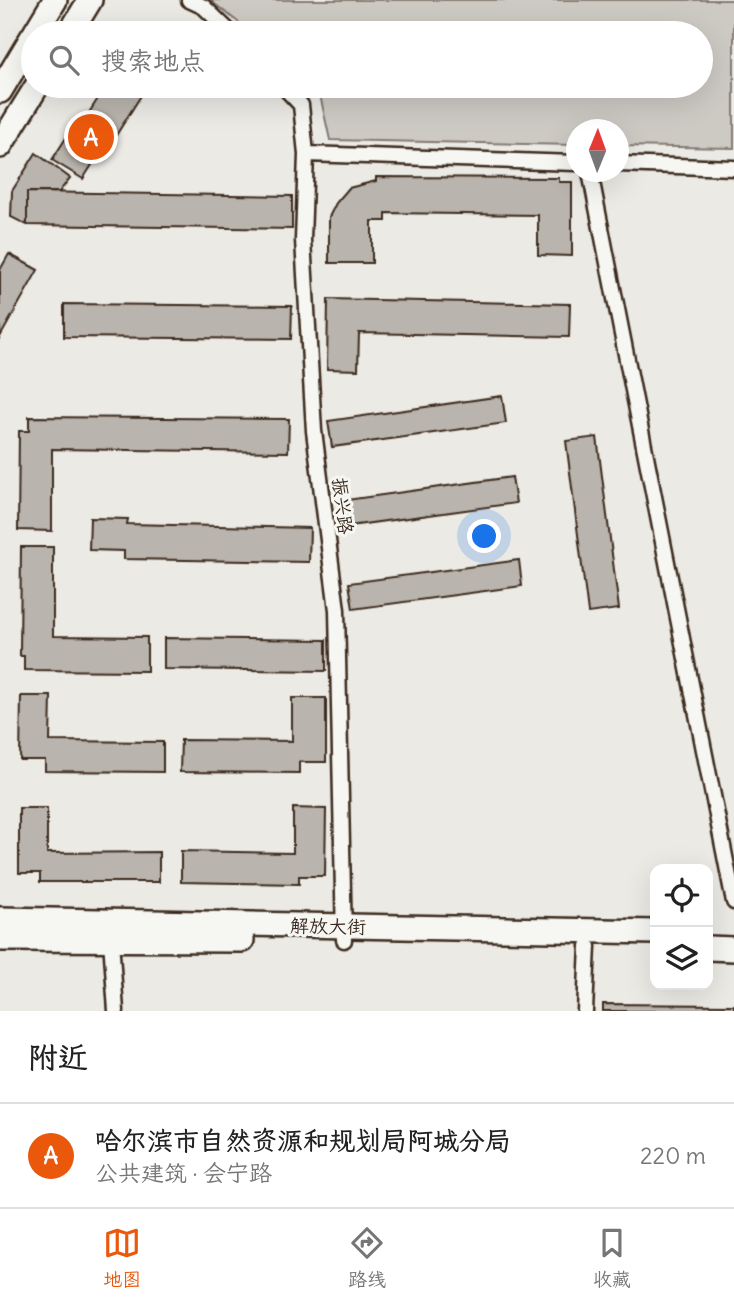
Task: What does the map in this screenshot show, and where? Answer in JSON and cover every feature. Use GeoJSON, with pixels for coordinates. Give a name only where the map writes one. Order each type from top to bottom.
{"type":"FeatureCollection","features":[{"type":"Feature","properties":{"kind":"main road"},"geometry":{"type":"LineString","coordinates":[[42,21],[55,0]]}},
{"type":"Feature","properties":{"kind":"main road"},"geometry":{"type":"LineString","coordinates":[[77,21],[90,0]]}},
{"type":"Feature","properties":{"kind":"main road"},"geometry":{"type":"LineString","coordinates":[[0,91],[21,56]]}},
{"type":"Feature","properties":{"kind":"main road"},"geometry":{"type":"LineString","coordinates":[[0,146],[30,98]]}},
{"type":"Feature","properties":{"kind":"main road","name":"解放大街"},"geometry":{"type":"LineString","coordinates":[[0,919],[650,947]]}},
{"type":"Feature","properties":{"kind":"main road","name":"解放大街"},"geometry":{"type":"LineString","coordinates":[[0,939],[111,940],[345,933],[650,932]]}},
{"type":"Feature","properties":{"kind":"main road"},"geometry":{"type":"LineString","coordinates":[[713,933],[734,933]]}},
{"type":"Feature","properties":{"kind":"main road"},"geometry":{"type":"LineString","coordinates":[[713,948],[734,949]]}},
{"type":"Feature","properties":{"kind":"street"},"geometry":{"type":"LineString","coordinates":[[189,0],[205,7],[218,21]]}},
{"type":"Feature","properties":{"kind":"street","name":"振兴路"},"geometry":{"type":"LineString","coordinates":[[295,98],[301,104],[306,155],[303,240],[314,431],[337,610],[345,933]]}},
{"type":"Feature","properties":{"kind":"street"},"geometry":{"type":"LineString","coordinates":[[306,155],[566,163]]}},
{"type":"Feature","properties":{"kind":"street"},"geometry":{"type":"LineString","coordinates":[[629,164],[734,168]]}},
{"type":"Feature","properties":{"kind":"street"},"geometry":{"type":"LineString","coordinates":[[592,182],[734,902]]}},
{"type":"Feature","properties":{"kind":"street"},"geometry":{"type":"LineString","coordinates":[[111,940],[116,1011]]}},
{"type":"Feature","properties":{"kind":"street"},"geometry":{"type":"LineString","coordinates":[[585,1011],[589,946]]}},
{"type":"Feature","properties":{"kind":"shaded area"},"geometry":{"type":"Polygon","coordinates":[[[210,0],[734,0],[734,148],[629,146],[629,119],[566,119],[566,145],[330,140],[321,98],[713,98],[713,21],[237,21],[210,0]]]}},
{"type":"Feature","properties":{"kind":"building"},"geometry":{"type":"Polygon","coordinates":[[[98,98],[139,98],[103,156],[99,154],[83,179],[52,160],[80,116],[85,119],[98,98]]]}},
{"type":"Feature","properties":{"kind":"building"},"geometry":{"type":"Polygon","coordinates":[[[36,153],[70,178],[59,192],[27,192],[27,225],[11,217],[12,191],[36,153]]]}},
{"type":"Feature","properties":{"kind":"building"},"geometry":{"type":"Polygon","coordinates":[[[376,177],[559,178],[559,182],[572,182],[572,256],[538,255],[538,215],[386,213],[386,221],[372,221],[372,263],[329,263],[329,217],[336,203],[349,188],[376,181],[376,177]]]}},
{"type":"Feature","properties":{"kind":"building"},"geometry":{"type":"Polygon","coordinates":[[[27,192],[292,196],[292,229],[27,225],[27,192]]]}},
{"type":"Feature","properties":{"kind":"building"},"geometry":{"type":"Polygon","coordinates":[[[9,254],[38,270],[0,337],[0,270],[9,254]]]}},
{"type":"Feature","properties":{"kind":"building"},"geometry":{"type":"Polygon","coordinates":[[[328,299],[570,304],[569,337],[359,333],[358,370],[327,369],[328,299]]]}},
{"type":"Feature","properties":{"kind":"building"},"geometry":{"type":"Polygon","coordinates":[[[64,304],[292,306],[291,339],[64,337],[64,304]]]}},
{"type":"Feature","properties":{"kind":"building"},"geometry":{"type":"Polygon","coordinates":[[[502,396],[506,423],[332,447],[328,421],[502,396]]]}},
{"type":"Feature","properties":{"kind":"building"},"geometry":{"type":"Polygon","coordinates":[[[29,417],[289,419],[288,452],[52,449],[52,531],[18,530],[19,431],[29,431],[29,417]]]}},
{"type":"Feature","properties":{"kind":"building"},"geometry":{"type":"Polygon","coordinates":[[[597,437],[619,609],[588,613],[566,441],[597,437]]]}},
{"type":"Feature","properties":{"kind":"building"},"geometry":{"type":"Polygon","coordinates":[[[512,477],[516,503],[342,527],[339,501],[512,477]]]}},
{"type":"Feature","properties":{"kind":"building"},"geometry":{"type":"Polygon","coordinates":[[[90,518],[128,519],[127,524],[310,528],[309,562],[124,559],[124,551],[89,550],[90,518]]]}},
{"type":"Feature","properties":{"kind":"building"},"geometry":{"type":"Polygon","coordinates":[[[21,547],[53,547],[53,636],[147,637],[147,671],[24,670],[24,656],[20,656],[21,547]]]}},
{"type":"Feature","properties":{"kind":"building"},"geometry":{"type":"Polygon","coordinates":[[[519,560],[522,586],[353,609],[349,583],[519,560]]]}},
{"type":"Feature","properties":{"kind":"building"},"geometry":{"type":"Polygon","coordinates":[[[164,638],[326,640],[326,671],[164,669],[164,638]]]}},
{"type":"Feature","properties":{"kind":"building"},"geometry":{"type":"Polygon","coordinates":[[[21,696],[51,696],[50,741],[163,742],[163,772],[45,771],[45,760],[20,760],[21,696]]]}},
{"type":"Feature","properties":{"kind":"building"},"geometry":{"type":"Polygon","coordinates":[[[292,698],[326,698],[326,762],[299,762],[299,773],[180,772],[181,740],[292,741],[292,698]]]}},
{"type":"Feature","properties":{"kind":"building"},"geometry":{"type":"Polygon","coordinates":[[[19,808],[47,808],[47,853],[159,852],[159,882],[40,882],[40,873],[19,873],[19,808]]]}},
{"type":"Feature","properties":{"kind":"building"},"geometry":{"type":"Polygon","coordinates":[[[293,808],[326,809],[325,876],[299,876],[299,884],[181,882],[181,851],[293,853],[293,808]]]}},
{"type":"Feature","properties":{"kind":"building"},"geometry":{"type":"Polygon","coordinates":[[[603,1004],[734,1005],[734,1011],[603,1011],[603,1004]]]}},
{"type":"Feature","properties":{"kind":"place","name":"哈尔滨市自然资源和规划局阿城分局"},"geometry":{"type":"Point","coordinates":[91,137]}}]}
